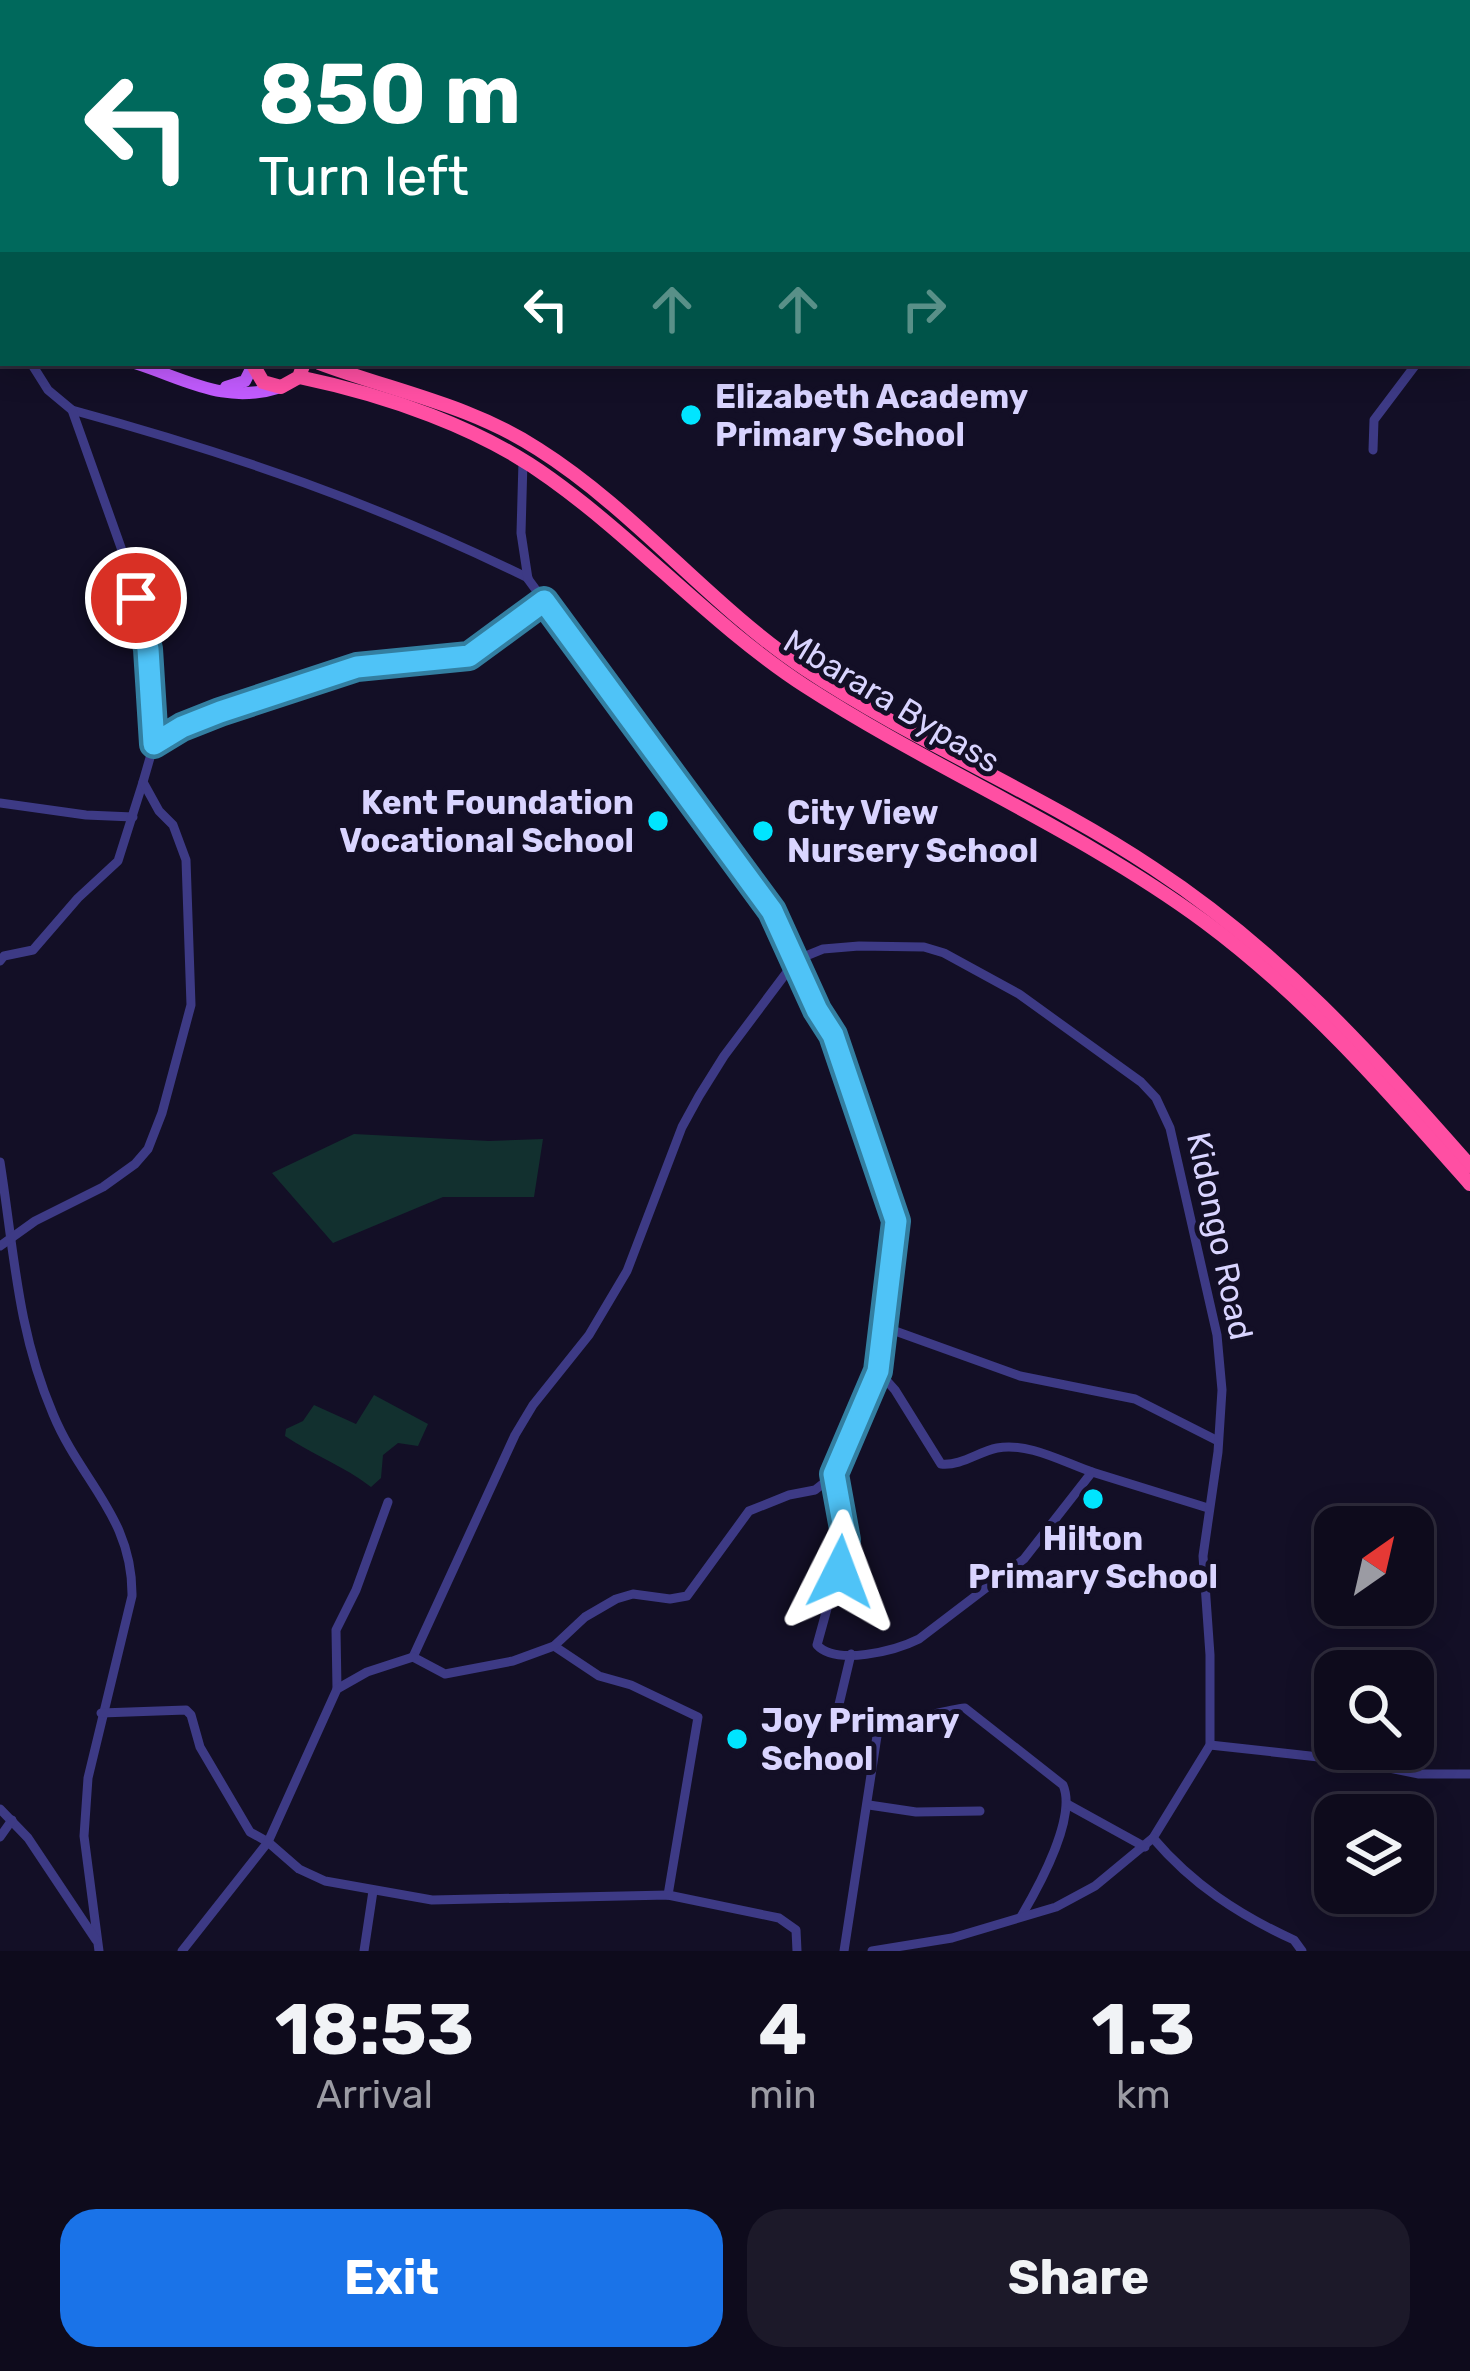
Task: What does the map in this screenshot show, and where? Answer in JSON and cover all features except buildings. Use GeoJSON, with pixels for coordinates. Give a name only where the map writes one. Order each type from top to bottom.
{"type":"FeatureCollection","features":[{"type":"Feature","properties":{"kind":"highway"},"geometry":{"type":"LineString","coordinates":[[251,366],[263,382],[281,387],[302,370]]}},
{"type":"Feature","properties":{"kind":"highway","name":"Mbarara Bypass"},"geometry":{"type":"LineString","coordinates":[[328,366],[439,401],[538,448],[805,669],[1152,867],[1238,928],[1297,978],[1376,1058],[1470,1166]]}},
{"type":"Feature","properties":{"kind":"highway","name":"Mbarara Bypass"},"geometry":{"type":"LineString","coordinates":[[302,370],[398,405],[523,461],[601,518],[739,638],[803,684],[1068,833],[1147,883],[1237,946],[1345,1045],[1470,1184]]}},
{"type":"Feature","properties":{"kind":"main road"},"geometry":{"type":"LineString","coordinates":[[144,366],[244,397],[281,387]]}},
{"type":"Feature","properties":{"kind":"main road"},"geometry":{"type":"LineString","coordinates":[[207,388],[238,387],[249,378],[250,366]]}},
{"type":"Feature","properties":{"kind":"street"},"geometry":{"type":"LineString","coordinates":[[33,366],[48,390],[72,410],[298,477],[380,509],[529,579]]}},
{"type":"Feature","properties":{"kind":"street"},"geometry":{"type":"LineString","coordinates":[[1373,450],[1374,420],[1416,366]]}},
{"type":"Feature","properties":{"kind":"street"},"geometry":{"type":"LineString","coordinates":[[0,961],[33,950],[118,861],[154,744],[148,649],[129,570],[72,410]]}},
{"type":"Feature","properties":{"kind":"street"},"geometry":{"type":"LineString","coordinates":[[413,1657],[436,1672],[452,1673],[513,1661],[554,1646],[585,1617],[616,1600],[633,1594],[670,1599],[687,1596],[749,1511],[815,1490],[834,1474],[878,1371],[896,1221],[839,1051],[772,911],[529,579],[521,533],[523,461]]}},
{"type":"Feature","properties":{"kind":"street"},"geometry":{"type":"LineString","coordinates":[[154,744],[220,712],[357,667],[469,656],[544,601]]}},
{"type":"Feature","properties":{"kind":"street"},"geometry":{"type":"LineString","coordinates":[[4,1245],[35,1221],[103,1187],[135,1164],[148,1149],[162,1113],[191,1005],[186,860],[173,825],[143,782]]}},
{"type":"Feature","properties":{"kind":"street"},"geometry":{"type":"LineString","coordinates":[[0,803],[133,818]]}},
{"type":"Feature","properties":{"kind":"street","name":"Kidongo Road"},"geometry":{"type":"LineString","coordinates":[[796,960],[823,949],[859,946],[944,952],[1018,994],[1121,1066],[1156,1098],[1170,1128],[1217,1335],[1222,1390],[1203,1556],[1210,1745]]}},
{"type":"Feature","properties":{"kind":"street"},"geometry":{"type":"LineString","coordinates":[[337,1689],[367,1672],[413,1657],[515,1435],[589,1335],[627,1270],[682,1127],[724,1055],[796,960]]}},
{"type":"Feature","properties":{"kind":"street"},"geometry":{"type":"LineString","coordinates":[[0,1162],[9,1220],[4,1245],[28,1342],[53,1415],[129,1548],[132,1596],[88,1778],[84,1836],[99,1947]]}},
{"type":"Feature","properties":{"kind":"street"},"geometry":{"type":"LineString","coordinates":[[884,1327],[1019,1376],[1135,1399],[1218,1441]]}},
{"type":"Feature","properties":{"kind":"street"},"geometry":{"type":"LineString","coordinates":[[878,1371],[941,1464],[953,1465],[993,1448],[1013,1446],[1208,1508]]}},
{"type":"Feature","properties":{"kind":"street"},"geometry":{"type":"LineString","coordinates":[[834,1474],[846,1540],[817,1648],[851,1654],[919,1639],[1007,1573],[1024,1559],[1092,1472]]}},
{"type":"Feature","properties":{"kind":"street"},"geometry":{"type":"LineString","coordinates":[[182,1951],[268,1842],[337,1689],[336,1630],[388,1502]]}},
{"type":"Feature","properties":{"kind":"street"},"geometry":{"type":"LineString","coordinates":[[554,1646],[599,1676],[631,1685],[698,1717],[668,1895]]}},
{"type":"Feature","properties":{"kind":"street"},"geometry":{"type":"LineString","coordinates":[[851,1654],[836,1717],[847,1724],[965,1708],[1063,1785],[1067,1804],[1048,1870],[1021,1916]]}},
{"type":"Feature","properties":{"kind":"street"},"geometry":{"type":"LineString","coordinates":[[101,1714],[186,1710],[200,1747],[250,1832],[299,1869],[325,1881],[431,1900],[668,1895],[779,1918],[796,1930],[797,1951]]}},
{"type":"Feature","properties":{"kind":"street"},"geometry":{"type":"LineString","coordinates":[[844,1951],[879,1723]]}},
{"type":"Feature","properties":{"kind":"street"},"geometry":{"type":"LineString","coordinates":[[872,1951],[928,1945],[1057,1907],[1095,1886],[1149,1843],[1210,1745],[1355,1761],[1419,1774],[1470,1774]]}},
{"type":"Feature","properties":{"kind":"street"},"geometry":{"type":"LineString","coordinates":[[1067,1804],[1149,1843],[1212,1895],[1294,1940],[1302,1951]]}},
{"type":"Feature","properties":{"kind":"street"},"geometry":{"type":"LineString","coordinates":[[869,1805],[916,1812],[980,1811]]}},
{"type":"Feature","properties":{"kind":"street"},"geometry":{"type":"LineString","coordinates":[[0,1809],[99,1947]]}},
{"type":"Feature","properties":{"kind":"street"},"geometry":{"type":"LineString","coordinates":[[0,1837],[12,1820]]}},
{"type":"Feature","properties":{"kind":"street"},"geometry":{"type":"LineString","coordinates":[[364,1951],[373,1891]]}},
{"type":"Feature","properties":{"kind":"green space"},"geometry":{"type":"Polygon","coordinates":[[[354,1134],[543,1139],[534,1197],[443,1197],[333,1243],[272,1173],[354,1134]]]}},
{"type":"Feature","properties":{"kind":"green space"},"geometry":{"type":"Polygon","coordinates":[[[374,1395],[428,1424],[418,1446],[398,1443],[383,1455],[381,1478],[371,1487],[285,1436],[286,1429],[303,1421],[314,1405],[356,1424],[374,1395]]]}},
{"type":"Feature","properties":{"kind":"place","name":"Elizabeth Academy Primary School"},"geometry":{"type":"Point","coordinates":[691,415]}},
{"type":"Feature","properties":{"kind":"place","name":"Kent Foundation Vocational School"},"geometry":{"type":"Point","coordinates":[658,821]}},
{"type":"Feature","properties":{"kind":"place","name":"City View Nursery School"},"geometry":{"type":"Point","coordinates":[763,831]}},
{"type":"Feature","properties":{"kind":"place","name":"Hilton Primary School"},"geometry":{"type":"Point","coordinates":[1093,1499]}},
{"type":"Feature","properties":{"kind":"place","name":"Joy Primary School"},"geometry":{"type":"Point","coordinates":[737,1739]}},
{"type":"Feature","properties":{"kind":"route"},"geometry":{"type":"LineString","coordinates":[[136,598],[148,649],[154,744],[220,712],[357,667],[469,656],[544,601],[692,798],[772,911],[833,1035],[896,1221],[878,1371],[834,1474],[846,1540],[840,1572]]}}]}
